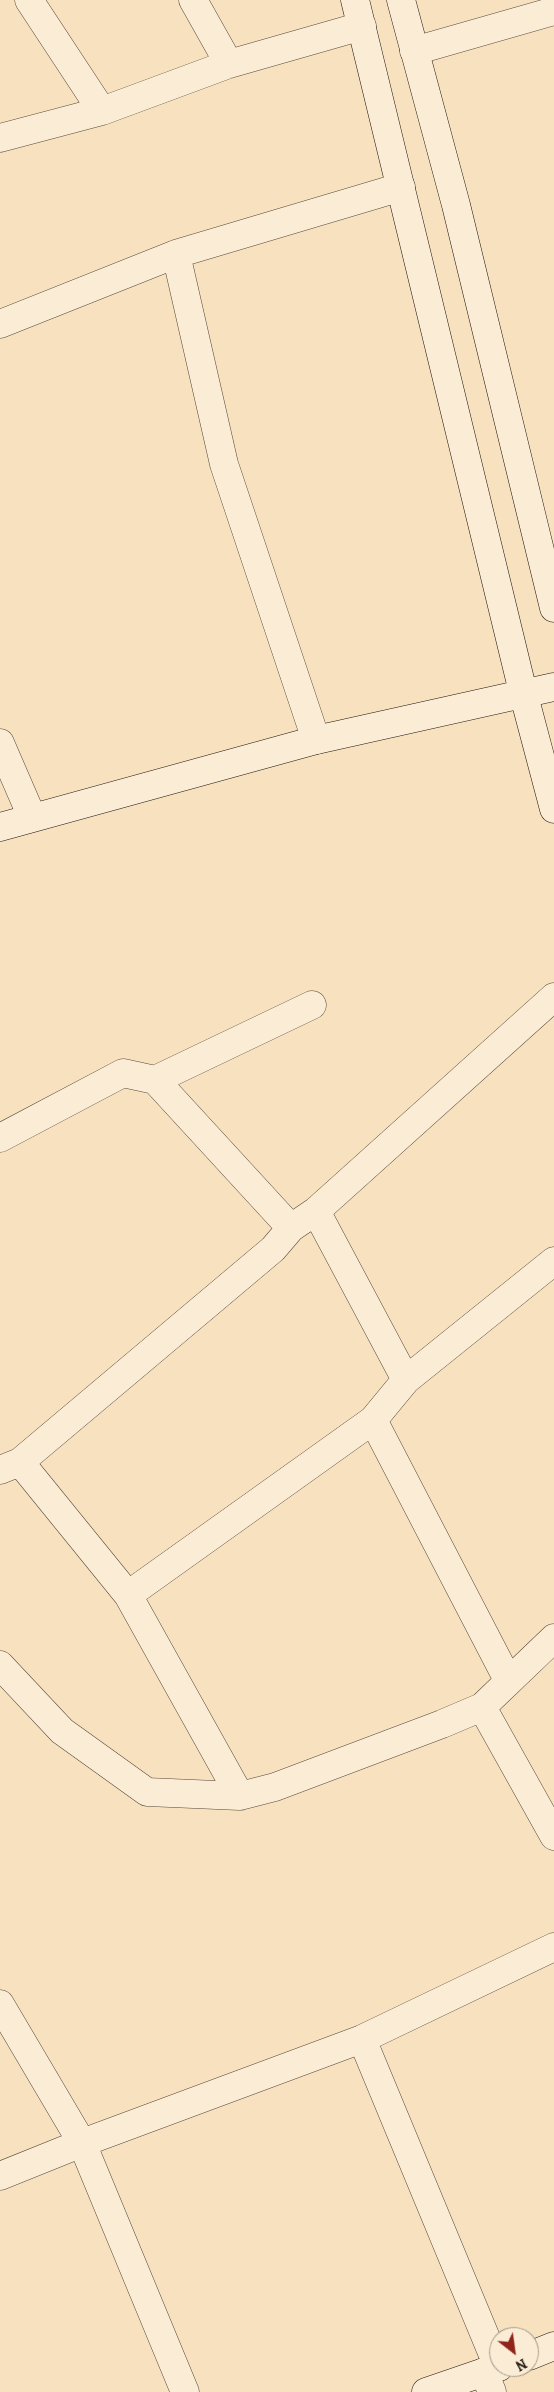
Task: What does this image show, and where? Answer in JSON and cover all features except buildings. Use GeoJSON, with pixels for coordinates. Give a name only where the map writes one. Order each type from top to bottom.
{"type":"FeatureCollection","features":[{"type":"Feature","properties":{"kind":"street"},"geometry":{"type":"LineString","coordinates":[[29,0],[102,111]]}},
{"type":"Feature","properties":{"kind":"street"},"geometry":{"type":"LineString","coordinates":[[193,0],[229,64]]}},
{"type":"Feature","properties":{"kind":"street"},"geometry":{"type":"LineString","coordinates":[[354,0],[362,26],[523,692],[554,809]]}},
{"type":"Feature","properties":{"kind":"street"},"geometry":{"type":"LineString","coordinates":[[401,0],[456,205],[554,608]]}},
{"type":"Feature","properties":{"kind":"street"},"geometry":{"type":"LineString","coordinates":[[414,51],[554,11]]}},
{"type":"Feature","properties":{"kind":"street"},"geometry":{"type":"LineString","coordinates":[[0,138],[102,111],[229,64],[362,26]]}},
{"type":"Feature","properties":{"kind":"street"},"geometry":{"type":"LineString","coordinates":[[0,324],[176,254],[401,187]]}},
{"type":"Feature","properties":{"kind":"street"},"geometry":{"type":"LineString","coordinates":[[176,254],[224,464],[316,740]]}},
{"type":"Feature","properties":{"kind":"street"},"geometry":{"type":"LineString","coordinates":[[0,827],[316,740],[523,692],[554,687]]}},
{"type":"Feature","properties":{"kind":"street"},"geometry":{"type":"LineString","coordinates":[[0,743],[32,817]]}},
{"type":"Feature","properties":{"kind":"street"},"geometry":{"type":"LineString","coordinates":[[240,1796],[128,1595],[10,1466],[273,1249],[291,1228],[316,1211],[554,997]]}},
{"type":"Feature","properties":{"kind":"street"},"geometry":{"type":"LineString","coordinates":[[155,1080],[312,1005]]}},
{"type":"Feature","properties":{"kind":"street"},"geometry":{"type":"LineString","coordinates":[[0,1138],[123,1073],[155,1080],[291,1228]]}},
{"type":"Feature","properties":{"kind":"street"},"geometry":{"type":"LineString","coordinates":[[316,1211],[406,1380]]}},
{"type":"Feature","properties":{"kind":"street"},"geometry":{"type":"LineString","coordinates":[[128,1595],[373,1420],[406,1380],[554,1261]]}},
{"type":"Feature","properties":{"kind":"street"},"geometry":{"type":"LineString","coordinates":[[373,1420],[508,1680]]}},
{"type":"Feature","properties":{"kind":"street"},"geometry":{"type":"LineString","coordinates":[[0,1666],[62,1732],[146,1792],[240,1796],[275,1787],[482,1707],[508,1680],[554,1638]]}},
{"type":"Feature","properties":{"kind":"street"},"geometry":{"type":"LineString","coordinates":[[482,1707],[554,1836]]}},
{"type":"Feature","properties":{"kind":"street"},"geometry":{"type":"LineString","coordinates":[[0,2176],[362,2039],[554,1946]]}},
{"type":"Feature","properties":{"kind":"street"},"geometry":{"type":"LineString","coordinates":[[0,2004],[82,2144],[185,2392]]}},
{"type":"Feature","properties":{"kind":"street"},"geometry":{"type":"LineString","coordinates":[[362,2039],[489,2364]]}},
{"type":"Feature","properties":{"kind":"street"},"geometry":{"type":"LineString","coordinates":[[539,2352],[554,2346]]}},
{"type":"Feature","properties":{"kind":"street"},"geometry":{"type":"LineString","coordinates":[[426,2392],[489,2375]]}}]}
